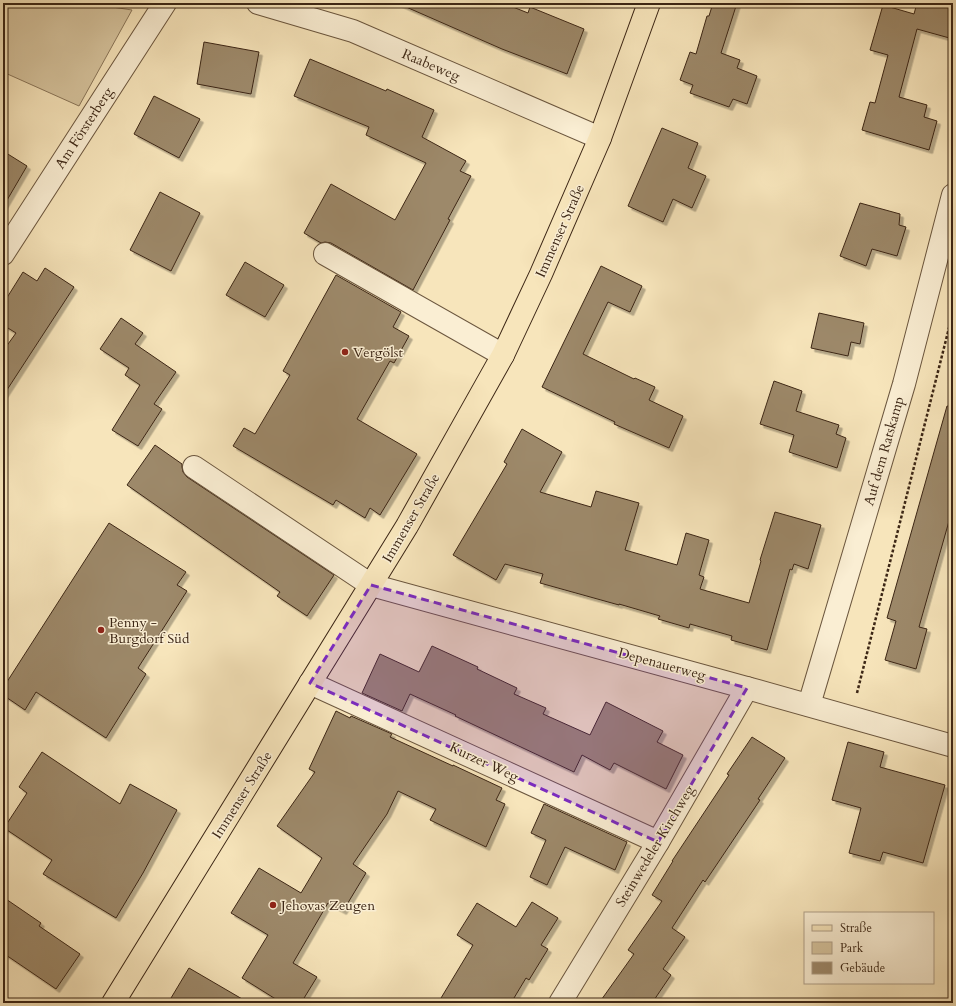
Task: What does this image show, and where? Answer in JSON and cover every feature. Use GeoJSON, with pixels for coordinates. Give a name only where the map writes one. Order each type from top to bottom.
{"type":"FeatureCollection","features":[{"type":"Feature","properties":{"kind":"main road","name":"Immenser Straße"},"geometry":{"type":"LineString","coordinates":[[113,1003],[407,526],[503,355],[541,274],[600,138],[649,3]]}},
{"type":"Feature","properties":{"kind":"street","name":"Am Försterberg"},"geometry":{"type":"LineString","coordinates":[[3,254],[165,3]]}},
{"type":"Feature","properties":{"kind":"street","name":"Raabeweg"},"geometry":{"type":"LineString","coordinates":[[259,3],[353,31],[600,138]]}},
{"type":"Feature","properties":{"kind":"street","name":"Auf dem Ratskamp"},"geometry":{"type":"LineString","coordinates":[[809,705],[904,384],[946,251],[953,195]]}},
{"type":"Feature","properties":{"kind":"street"},"geometry":{"type":"LineString","coordinates":[[325,254],[503,355]]}},
{"type":"Feature","properties":{"kind":"street","name":"Depenauerweg"},"geometry":{"type":"LineString","coordinates":[[194,467],[371,585],[953,746]]}},
{"type":"Feature","properties":{"kind":"street","name":"Kurzer Weg"},"geometry":{"type":"LineString","coordinates":[[310,683],[658,842]]}},
{"type":"Feature","properties":{"kind":"street","name":"Steinwedeler Kirchweg"},"geometry":{"type":"LineString","coordinates":[[560,1003],[658,842],[747,688]]}},
{"type":"Feature","properties":{"kind":"path"},"geometry":{"type":"LineString","coordinates":[[851,717],[953,312]]}},
{"type":"Feature","properties":{"kind":"highlighted area"},"geometry":{"type":"Polygon","coordinates":[[[371,585],[747,688],[658,842],[310,683],[371,585]]]}},
{"type":"Feature","properties":{"kind":"green space"},"geometry":{"type":"Polygon","coordinates":[[[3,3],[86,3],[132,10],[79,106],[3,72],[3,3]]]}},
{"type":"Feature","properties":{"kind":"building"},"geometry":{"type":"Polygon","coordinates":[[[397,3],[503,3],[528,13],[530,7],[584,29],[567,74],[502,49],[397,3]]]}},
{"type":"Feature","properties":{"kind":"building"},"geometry":{"type":"Polygon","coordinates":[[[713,3],[737,3],[721,53],[740,60],[737,68],[757,76],[747,104],[733,99],[729,107],[690,93],[693,85],[680,80],[690,52],[696,54],[707,16],[709,16],[713,3]]]}},
{"type":"Feature","properties":{"kind":"building"},"geometry":{"type":"Polygon","coordinates":[[[917,3],[953,3],[953,39],[917,29],[899,97],[927,105],[924,117],[937,121],[929,150],[862,130],[870,102],[875,103],[888,55],[870,50],[883,5],[914,14],[917,3]]]}},
{"type":"Feature","properties":{"kind":"building"},"geometry":{"type":"Polygon","coordinates":[[[204,42],[259,52],[251,94],[197,84],[204,42]]]}},
{"type":"Feature","properties":{"kind":"building"},"geometry":{"type":"Polygon","coordinates":[[[310,59],[386,91],[387,89],[434,110],[422,137],[466,161],[460,171],[471,176],[448,219],[450,220],[413,290],[331,243],[321,243],[304,233],[331,184],[395,220],[426,163],[366,135],[369,127],[294,96],[310,59]]]}},
{"type":"Feature","properties":{"kind":"building"},"geometry":{"type":"Polygon","coordinates":[[[154,96],[200,119],[179,158],[134,134],[154,96]]]}},
{"type":"Feature","properties":{"kind":"building"},"geometry":{"type":"Polygon","coordinates":[[[662,128],[698,143],[688,168],[706,176],[692,208],[673,199],[663,222],[628,206],[662,128]]]}},
{"type":"Feature","properties":{"kind":"building"},"geometry":{"type":"Polygon","coordinates":[[[3,151],[27,166],[3,207],[3,151]]]}},
{"type":"Feature","properties":{"kind":"building"},"geometry":{"type":"Polygon","coordinates":[[[160,192],[200,213],[171,271],[130,250],[160,192]]]}},
{"type":"Feature","properties":{"kind":"building"},"geometry":{"type":"Polygon","coordinates":[[[860,203],[900,214],[899,225],[906,227],[897,256],[872,249],[866,266],[840,256],[860,203]]]}},
{"type":"Feature","properties":{"kind":"building"},"geometry":{"type":"Polygon","coordinates":[[[245,262],[284,285],[265,317],[226,295],[245,262]]]}},
{"type":"Feature","properties":{"kind":"building"},"geometry":{"type":"Polygon","coordinates":[[[601,266],[642,286],[630,312],[608,302],[583,354],[634,379],[635,378],[655,387],[649,400],[683,416],[669,448],[614,424],[615,422],[542,387],[601,266]]]}},
{"type":"Feature","properties":{"kind":"building"},"geometry":{"type":"Polygon","coordinates":[[[45,268],[74,287],[3,396],[3,351],[16,333],[3,325],[3,304],[23,272],[37,281],[45,268]]]}},
{"type":"Feature","properties":{"kind":"building"},"geometry":{"type":"Polygon","coordinates":[[[336,275],[401,312],[393,327],[409,336],[394,363],[390,361],[357,419],[417,454],[380,515],[370,508],[365,518],[336,500],[333,505],[233,446],[244,428],[255,434],[290,375],[283,371],[336,275]]]}},
{"type":"Feature","properties":{"kind":"building"},"geometry":{"type":"Polygon","coordinates":[[[819,313],[864,323],[860,344],[851,342],[848,356],[811,348],[819,313]]]}},
{"type":"Feature","properties":{"kind":"building"},"geometry":{"type":"Polygon","coordinates":[[[121,318],[143,333],[135,344],[176,372],[154,404],[162,409],[138,446],[112,430],[140,385],[125,375],[129,368],[100,349],[121,318]]]}},
{"type":"Feature","properties":{"kind":"building"},"geometry":{"type":"Polygon","coordinates":[[[774,381],[802,391],[796,411],[839,425],[836,434],[846,438],[837,468],[789,452],[794,435],[760,424],[774,381]]]}},
{"type":"Feature","properties":{"kind":"building"},"geometry":{"type":"Polygon","coordinates":[[[947,406],[953,407],[953,507],[919,627],[927,629],[916,669],[885,660],[896,621],[887,618],[947,406]]]}},
{"type":"Feature","properties":{"kind":"building"},"geometry":{"type":"Polygon","coordinates":[[[522,429],[562,452],[540,492],[591,507],[596,491],[639,503],[625,550],[677,565],[686,533],[709,540],[699,575],[704,577],[700,589],[749,603],[761,561],[760,560],[775,512],[821,525],[808,569],[794,564],[792,570],[790,569],[767,650],[731,640],[732,636],[690,624],[689,628],[658,619],[660,616],[540,583],[543,574],[505,564],[496,580],[453,555],[507,464],[504,462],[522,429]]]}},
{"type":"Feature","properties":{"kind":"building"},"geometry":{"type":"Polygon","coordinates":[[[155,445],[182,464],[183,472],[187,477],[334,575],[307,616],[277,596],[280,592],[127,485],[155,445]]]}},
{"type":"Feature","properties":{"kind":"building","name":"Penny - Burgdorf Süd"},"geometry":{"type":"Polygon","coordinates":[[[109,523],[186,572],[177,585],[187,591],[138,668],[146,674],[106,738],[36,692],[25,710],[3,695],[3,688],[109,523]]]}},
{"type":"Feature","properties":{"kind":"building"},"geometry":{"type":"Polygon","coordinates":[[[432,646],[478,667],[477,669],[517,688],[514,694],[546,708],[543,714],[590,735],[606,702],[663,731],[657,742],[683,755],[666,789],[614,763],[610,770],[582,755],[574,772],[410,694],[402,711],[362,693],[380,654],[419,672],[432,646]]]}},
{"type":"Feature","properties":{"kind":"building"},"geometry":{"type":"Polygon","coordinates":[[[336,711],[392,734],[390,737],[502,788],[496,800],[505,804],[486,847],[430,820],[436,809],[398,791],[387,814],[353,864],[366,873],[343,911],[328,903],[293,963],[317,977],[301,1003],[282,1003],[242,978],[268,935],[231,913],[259,868],[301,893],[322,858],[277,826],[315,772],[309,769],[336,711]]]}},
{"type":"Feature","properties":{"kind":"building"},"geometry":{"type":"Polygon","coordinates":[[[752,737],[785,758],[758,799],[760,800],[705,882],[703,880],[672,928],[685,937],[663,969],[671,975],[652,1003],[599,1003],[634,954],[628,950],[662,901],[652,895],[672,861],[729,775],[727,774],[752,737]]]}},
{"type":"Feature","properties":{"kind":"building"},"geometry":{"type":"Polygon","coordinates":[[[848,742],[884,752],[880,767],[945,785],[923,863],[883,852],[880,861],[849,853],[861,808],[832,800],[848,742]]]}},
{"type":"Feature","properties":{"kind":"building"},"geometry":{"type":"Polygon","coordinates":[[[42,752],[120,804],[130,784],[177,810],[143,873],[116,918],[43,874],[52,860],[4,828],[27,793],[19,787],[42,752]]]}},
{"type":"Feature","properties":{"kind":"building"},"geometry":{"type":"Polygon","coordinates":[[[544,804],[627,842],[615,870],[565,847],[547,885],[530,877],[546,840],[531,833],[544,804]]]}},
{"type":"Feature","properties":{"kind":"building"},"geometry":{"type":"Polygon","coordinates":[[[3,897],[41,923],[39,926],[80,954],[56,989],[3,953],[3,897]]]}},
{"type":"Feature","properties":{"kind":"building"},"geometry":{"type":"Polygon","coordinates":[[[532,902],[558,918],[541,945],[548,949],[529,980],[526,978],[511,1003],[438,1003],[473,945],[457,935],[477,903],[516,927],[532,902]]]}},
{"type":"Feature","properties":{"kind":"building"},"geometry":{"type":"Polygon","coordinates":[[[189,968],[249,1003],[168,1003],[189,968]]]}},
{"type":"Feature","properties":{"kind":"place","name":"Vergölst"},"geometry":{"type":"Point","coordinates":[345,352]}},
{"type":"Feature","properties":{"kind":"place","name":"Penny - Burgdorf Süd"},"geometry":{"type":"Point","coordinates":[101,630]}},
{"type":"Feature","properties":{"kind":"place","name":"Jehovas Zeugen"},"geometry":{"type":"Point","coordinates":[273,905]}}]}
